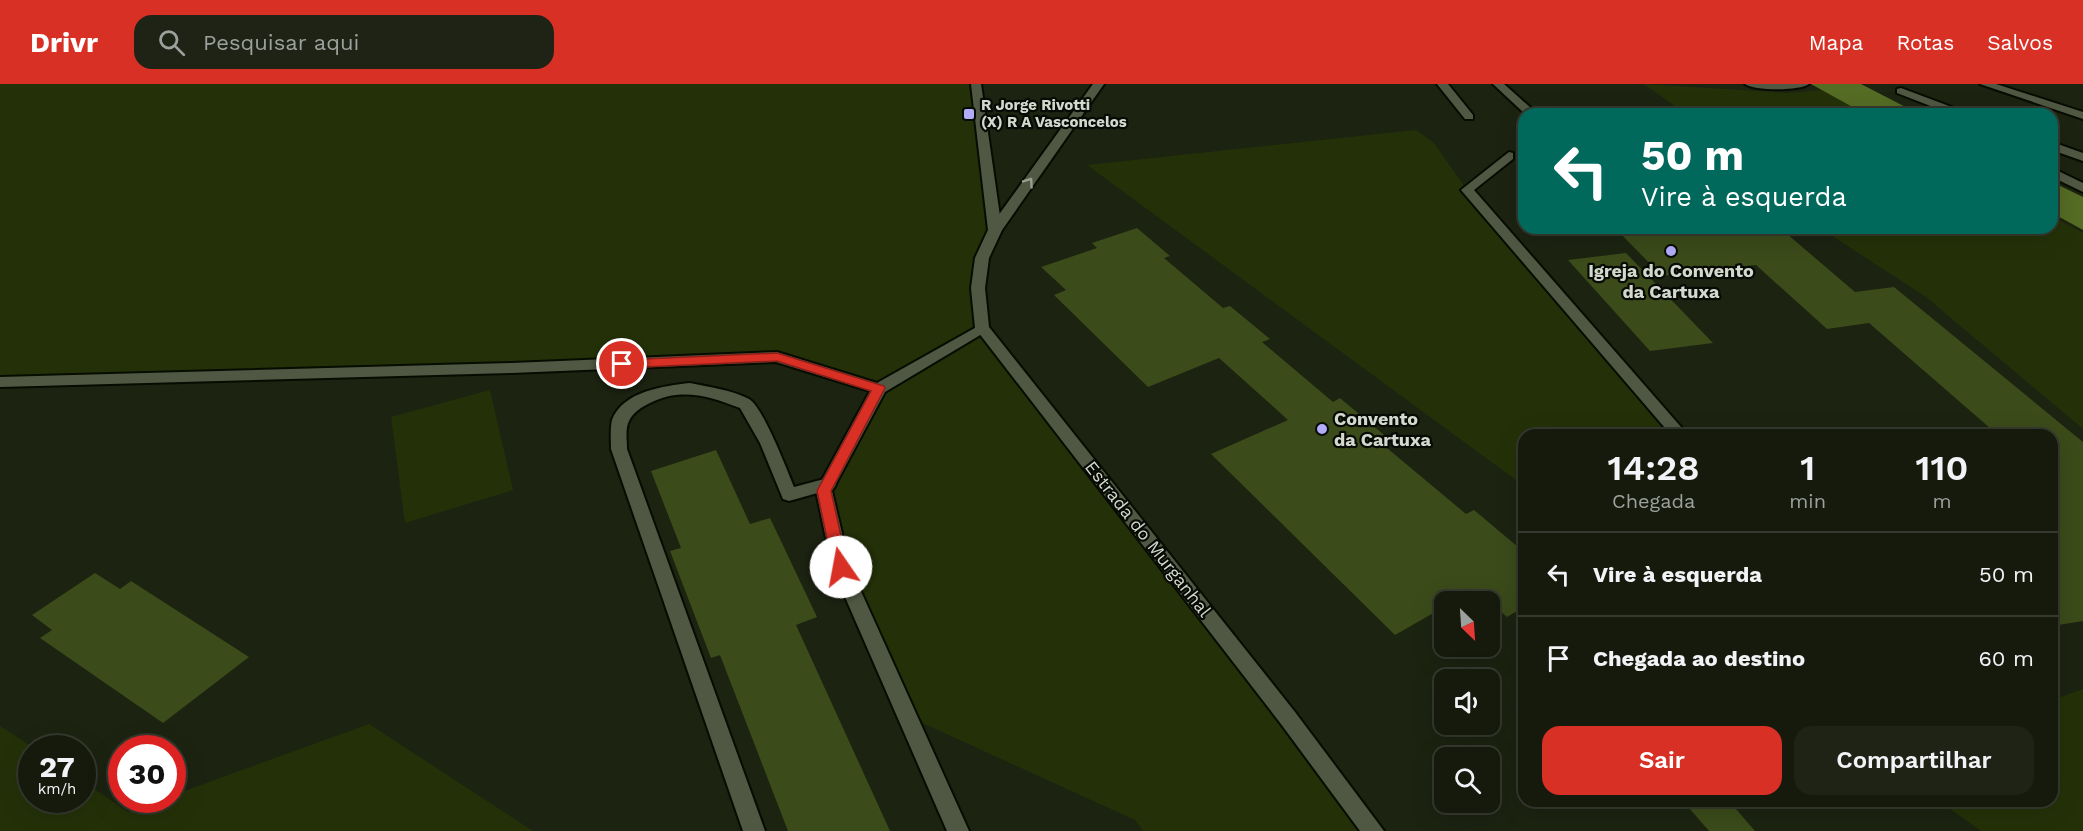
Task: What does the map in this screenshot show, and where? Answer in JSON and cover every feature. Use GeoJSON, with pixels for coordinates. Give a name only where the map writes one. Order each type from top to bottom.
{"type":"FeatureCollection","features":[{"type":"Feature","properties":{"kind":"street"},"geometry":{"type":"LineString","coordinates":[[976,84],[995,230]]}},
{"type":"Feature","properties":{"kind":"street"},"geometry":{"type":"LineString","coordinates":[[958,831],[841,567],[824,491],[879,388],[982,328],[978,288],[982,258],[995,230],[1099,84]]}},
{"type":"Feature","properties":{"kind":"street"},"geometry":{"type":"LineString","coordinates":[[1442,84],[1469,117]]}},
{"type":"Feature","properties":{"kind":"street"},"geometry":{"type":"LineString","coordinates":[[1498,84],[1525,108]]}},
{"type":"Feature","properties":{"kind":"street"},"geometry":{"type":"LineString","coordinates":[[1750,84],[1776,86],[1804,84]]}},
{"type":"Feature","properties":{"kind":"street"},"geometry":{"type":"LineString","coordinates":[[1889,84],[1932,108]]}},
{"type":"Feature","properties":{"kind":"street"},"geometry":{"type":"LineString","coordinates":[[1985,84],[2083,116]]}},
{"type":"Feature","properties":{"kind":"street"},"geometry":{"type":"LineString","coordinates":[[1901,91],[1945,108]]}},
{"type":"Feature","properties":{"kind":"street"},"geometry":{"type":"LineString","coordinates":[[2058,148],[2083,157]]}},
{"type":"Feature","properties":{"kind":"street"},"geometry":{"type":"LineString","coordinates":[[1509,156],[1467,190],[1675,429]]}},
{"type":"Feature","properties":{"kind":"street"},"geometry":{"type":"LineString","coordinates":[[2058,175],[2083,188]]}},
{"type":"Feature","properties":{"kind":"street","name":"Estrada do Murganhal"},"geometry":{"type":"LineString","coordinates":[[982,328],[1288,718],[1373,831]]}},
{"type":"Feature","properties":{"kind":"street"},"geometry":{"type":"LineString","coordinates":[[0,382],[512,368],[777,357],[879,388]]}},
{"type":"Feature","properties":{"kind":"street"},"geometry":{"type":"LineString","coordinates":[[754,831],[619,449],[620,421],[632,406],[660,391],[690,388],[720,394],[746,404],[768,442],[789,495],[828,484]]}},
{"type":"Feature","properties":{"kind":"shaded area"},"geometry":{"type":"Polygon","coordinates":[[[0,84],[976,84],[995,230],[982,258],[982,328],[1364,831],[1143,831],[1135,820],[907,716],[841,567],[824,491],[879,389],[777,357],[0,382],[0,84]]]}},
{"type":"Feature","properties":{"kind":"shaded area"},"geometry":{"type":"Polygon","coordinates":[[[1644,84],[1788,93],[1822,90],[1854,108],[1678,108],[1644,84]]]}},
{"type":"Feature","properties":{"kind":"shaded area"},"geometry":{"type":"Polygon","coordinates":[[[1811,84],[1861,84],[1907,108],[1854,108],[1811,84]]]}},
{"type":"Feature","properties":{"kind":"shaded area"},"geometry":{"type":"Polygon","coordinates":[[[1416,130],[1434,143],[1467,190],[1671,429],[1518,429],[1518,482],[1087,165],[1416,130]]]}},
{"type":"Feature","properties":{"kind":"shaded area"},"geometry":{"type":"Polygon","coordinates":[[[2058,185],[2083,197],[2083,230],[2058,216],[2058,185]]]}},
{"type":"Feature","properties":{"kind":"shaded area"},"geometry":{"type":"Polygon","coordinates":[[[2058,219],[2083,233],[2083,429],[1926,297],[1829,234],[2058,234],[2058,219]]]}},
{"type":"Feature","properties":{"kind":"shaded area"},"geometry":{"type":"Polygon","coordinates":[[[490,390],[513,490],[405,523],[391,417],[490,390]]]}},
{"type":"Feature","properties":{"kind":"shaded area"},"geometry":{"type":"Polygon","coordinates":[[[2083,689],[2083,831],[1981,831],[1947,807],[2058,807],[2058,698],[2083,689]]]}},
{"type":"Feature","properties":{"kind":"shaded area"},"geometry":{"type":"Polygon","coordinates":[[[369,724],[533,831],[0,831],[0,726],[18,738],[18,813],[96,813],[96,790],[108,798],[108,813],[186,813],[186,790],[369,724]]]}},
{"type":"Feature","properties":{"kind":"building","name":"Convento da Cartuxa"},"geometry":{"type":"Polygon","coordinates":[[[1137,228],[1170,256],[1164,258],[1223,308],[1230,306],[1270,339],[1262,342],[1333,402],[1340,398],[1389,439],[1381,443],[1466,514],[1474,510],[1518,547],[1518,611],[1507,617],[1500,611],[1500,591],[1434,591],[1434,613],[1395,635],[1211,454],[1288,420],[1219,358],[1148,387],[1054,295],[1066,290],[1041,267],[1097,248],[1092,243],[1137,228]]]}},
{"type":"Feature","properties":{"kind":"building"},"geometry":{"type":"Polygon","coordinates":[[[1621,234],[1787,234],[1855,292],[1894,287],[2083,442],[2083,621],[2058,625],[2058,429],[1991,429],[1869,323],[1827,329],[1756,265],[1662,276],[1621,234]]]}},
{"type":"Feature","properties":{"kind":"building"},"geometry":{"type":"Polygon","coordinates":[[[1626,253],[1713,343],[1650,351],[1568,260],[1626,253]]]}},
{"type":"Feature","properties":{"kind":"building"},"geometry":{"type":"Polygon","coordinates":[[[716,450],[750,524],[770,518],[817,617],[796,625],[890,831],[788,831],[720,655],[711,658],[670,551],[681,548],[651,471],[716,450]]]}},
{"type":"Feature","properties":{"kind":"building"},"geometry":{"type":"Polygon","coordinates":[[[95,573],[120,589],[131,581],[249,657],[163,723],[40,638],[52,630],[32,615],[95,573]]]}},
{"type":"Feature","properties":{"kind":"building"},"geometry":{"type":"Polygon","coordinates":[[[1688,807],[1734,807],[1755,831],[1709,831],[1688,807]]]}},
{"type":"Feature","properties":{"kind":"place","name":"R Jorge Rivotti (X) R A Vasconcelos"},"geometry":{"type":"Point","coordinates":[969,114]}},
{"type":"Feature","properties":{"kind":"place","name":"Igreja do Convento da Cartuxa"},"geometry":{"type":"Point","coordinates":[1671,251]}},
{"type":"Feature","properties":{"kind":"place","name":"Convento da Cartuxa"},"geometry":{"type":"Point","coordinates":[1322,429]}},
{"type":"Feature","properties":{"kind":"route"},"geometry":{"type":"LineString","coordinates":[[622,364],[777,357],[879,388],[824,491],[841,567]]}}]}
